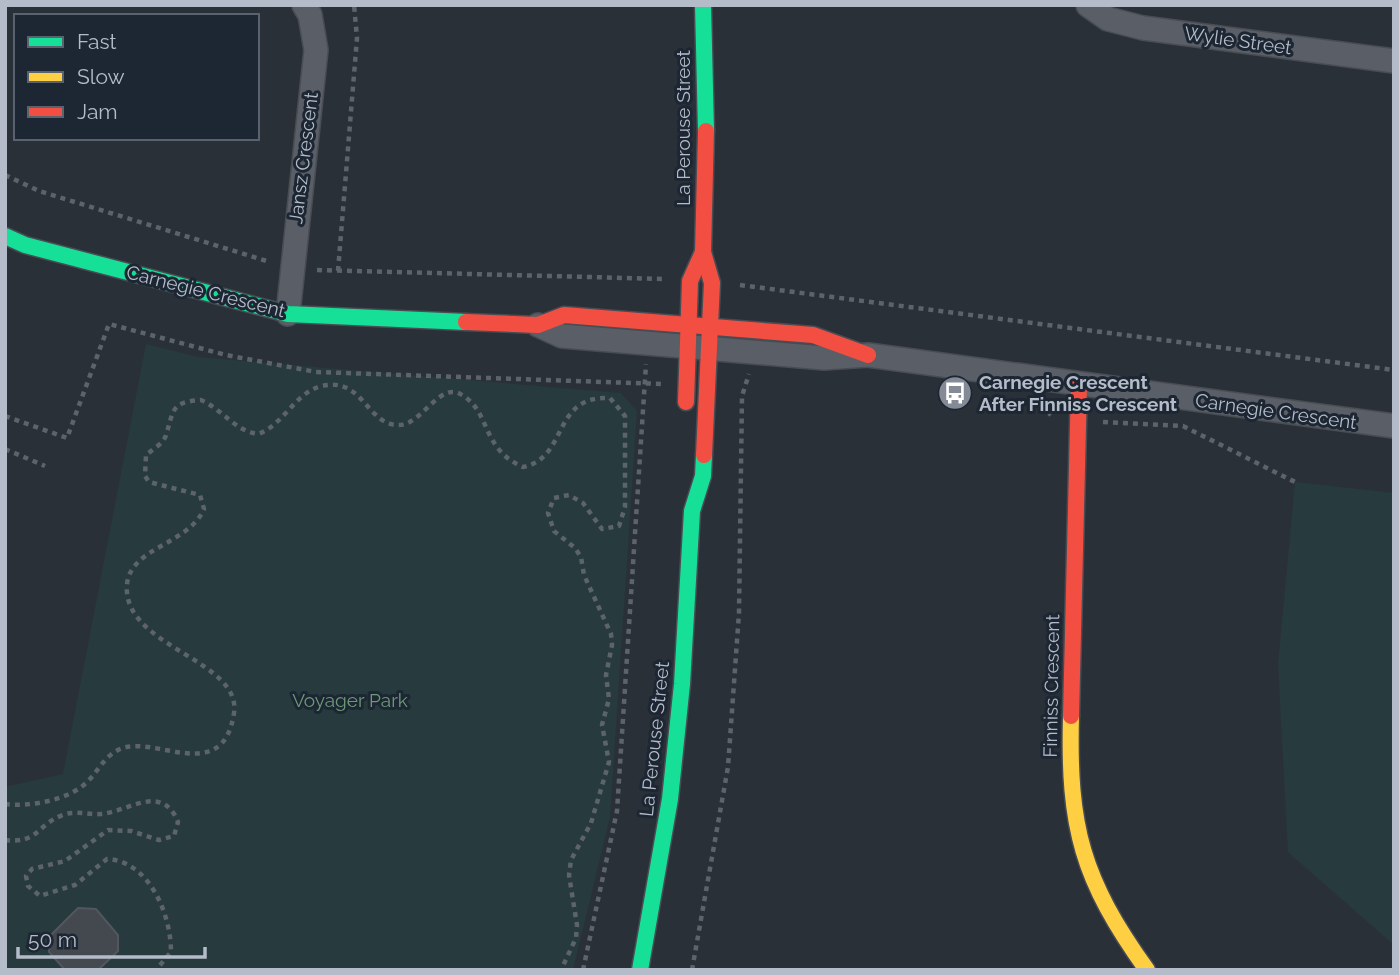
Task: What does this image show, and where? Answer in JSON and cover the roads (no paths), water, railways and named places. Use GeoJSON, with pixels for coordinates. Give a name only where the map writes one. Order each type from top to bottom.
{"type":"FeatureCollection","features":[{"type":"Feature","properties":{"kind":"street","name":"Jansz Crescent"},"geometry":{"type":"LineString","coordinates":[[288,314],[316,50],[310,15],[304,5]]}},
{"type":"Feature","properties":{"kind":"street","name":"La Perouse Street"},"geometry":{"type":"LineString","coordinates":[[685,424],[699,337],[712,283],[703,252],[706,118],[703,5]]}},
{"type":"Feature","properties":{"kind":"street","name":"Wylie Street"},"geometry":{"type":"LineString","coordinates":[[1087,5],[1108,19],[1143,27],[1394,61]]}},
{"type":"Feature","properties":{"kind":"street","name":"Carnegie Crescent"},"geometry":{"type":"LineString","coordinates":[[5,236],[25,245],[288,314],[538,325],[562,337],[699,337],[824,358],[868,355],[1394,426]]}},
{"type":"Feature","properties":{"kind":"street","name":"La Perouse Street"},"geometry":{"type":"LineString","coordinates":[[640,970],[656,900],[679,741],[692,511],[703,476],[699,337],[690,281],[703,252]]}},
{"type":"Feature","properties":{"kind":"street","name":"Finniss Crescent"},"geometry":{"type":"LineString","coordinates":[[1080,384],[1070,752],[1075,810],[1087,869],[1114,924],[1147,970]]}},
{"type":"Feature","properties":{"kind":"street","name":"La Perouse Street"},"geometry":{"type":"LineString","coordinates":[[684,475],[692,511]]}},
{"type":"Feature","properties":{"kind":"place","name":"Carnegie Crescent After Finniss Crescent"},"geometry":{"type":"Point","coordinates":[955,393]}},
{"type":"Feature","properties":{"kind":"park label","name":"Voyager Park"},"geometry":{"type":"Point","coordinates":[350,700]}}]}
